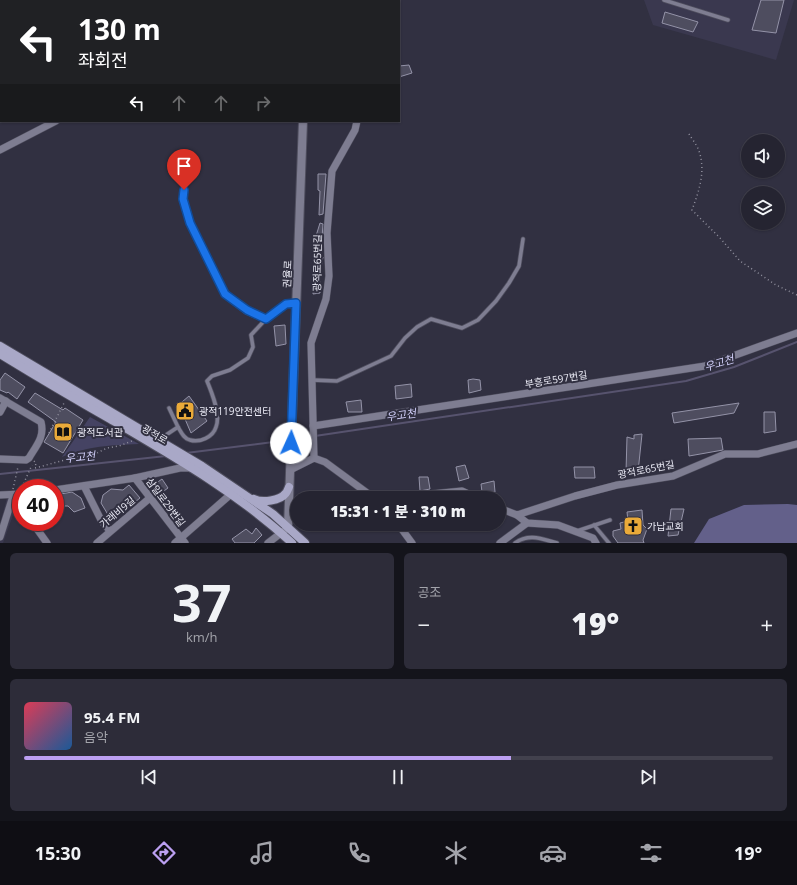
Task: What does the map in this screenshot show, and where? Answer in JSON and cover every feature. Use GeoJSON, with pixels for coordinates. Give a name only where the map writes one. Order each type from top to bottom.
{"type":"FeatureCollection","features":[{"type":"Feature","properties":{"kind":"main road","name":"광적로"},"geometry":{"type":"LineString","coordinates":[[0,346],[156,439],[163,447]]}},
{"type":"Feature","properties":{"kind":"main road","name":"광적로"},"geometry":{"type":"LineString","coordinates":[[0,354],[73,398],[163,447]]}},
{"type":"Feature","properties":{"kind":"main road"},"geometry":{"type":"LineString","coordinates":[[163,447],[191,465],[270,522],[305,543]]}},
{"type":"Feature","properties":{"kind":"main road"},"geometry":{"type":"LineString","coordinates":[[191,465],[257,501],[280,498],[286,494],[289,487]]}},
{"type":"Feature","properties":{"kind":"main road"},"geometry":{"type":"LineString","coordinates":[[249,496],[273,514],[285,530],[292,543]]}},
{"type":"Feature","properties":{"kind":"street"},"geometry":{"type":"LineString","coordinates":[[0,150],[51,122]]}},
{"type":"Feature","properties":{"kind":"street","name":"권율로"},"geometry":{"type":"LineString","coordinates":[[290,470],[303,122]]}},
{"type":"Feature","properties":{"kind":"street","name":"광적로65번길"},"geometry":{"type":"LineString","coordinates":[[314,458],[311,343],[326,299],[329,276],[327,233],[332,171],[355,130],[357,122]]}},
{"type":"Feature","properties":{"kind":"street"},"geometry":{"type":"LineString","coordinates":[[184,190],[183,199],[190,223],[225,294],[247,310],[266,319]]}},
{"type":"Feature","properties":{"kind":"street","name":"부흥로597번길"},"geometry":{"type":"LineString","coordinates":[[313,428],[705,366],[797,333]]}},
{"type":"Feature","properties":{"kind":"street"},"geometry":{"type":"LineString","coordinates":[[0,412],[3,400],[41,422],[44,430],[29,458],[26,460],[0,458]]}},
{"type":"Feature","properties":{"kind":"street","name":"광적로65번길"},"geometry":{"type":"LineString","coordinates":[[516,515],[575,496],[618,485],[673,476],[725,454],[758,454],[797,444]]}},
{"type":"Feature","properties":{"kind":"street"},"geometry":{"type":"LineString","coordinates":[[268,543],[285,530],[290,470],[314,458],[325,462],[364,491]]}},
{"type":"Feature","properties":{"kind":"street","name":"삼일로29번길"},"geometry":{"type":"LineString","coordinates":[[64,489],[135,478],[191,465]]}},
{"type":"Feature","properties":{"kind":"street","name":"삼일로29번길"},"geometry":{"type":"LineString","coordinates":[[135,478],[151,497],[180,541],[231,494]]}},
{"type":"Feature","properties":{"kind":"street"},"geometry":{"type":"LineString","coordinates":[[84,486],[101,520],[110,531]]}},
{"type":"Feature","properties":{"kind":"street"},"geometry":{"type":"LineString","coordinates":[[0,495],[12,493]]}},
{"type":"Feature","properties":{"kind":"street"},"geometry":{"type":"LineString","coordinates":[[4,543],[0,536],[12,496]]}},
{"type":"Feature","properties":{"kind":"street","name":"가래비9길"},"geometry":{"type":"LineString","coordinates":[[97,543],[151,497]]}},
{"type":"Feature","properties":{"kind":"street"},"geometry":{"type":"LineString","coordinates":[[506,511],[516,515],[527,523],[558,525],[593,538],[596,543]]}},
{"type":"Feature","properties":{"kind":"street"},"geometry":{"type":"LineString","coordinates":[[500,543],[527,523]]}},
{"type":"Feature","properties":{"kind":"street"},"geometry":{"type":"LineString","coordinates":[[38,531],[47,543]]}},
{"type":"Feature","properties":{"kind":"street"},"geometry":{"type":"LineString","coordinates":[[403,531],[412,543]]}},
{"type":"Feature","properties":{"kind":"lane"},"geometry":{"type":"LineString","coordinates":[[664,0],[728,20]]}},
{"type":"Feature","properties":{"kind":"lane"},"geometry":{"type":"LineString","coordinates":[[312,380],[337,381],[391,356],[405,338],[417,327],[431,319],[462,328],[478,320],[496,301],[519,266],[523,239]]}},
{"type":"Feature","properties":{"kind":"lane"},"geometry":{"type":"LineString","coordinates":[[168,408],[183,436],[191,441],[200,440],[210,436],[217,427],[218,416],[207,381],[212,376],[230,370],[248,358],[253,347],[251,335],[266,319],[286,304],[296,303]]}},
{"type":"Feature","properties":{"kind":"lane"},"geometry":{"type":"LineString","coordinates":[[156,439],[163,437],[178,427]]}},
{"type":"Feature","properties":{"kind":"lane"},"geometry":{"type":"LineString","coordinates":[[574,532],[610,520]]}},
{"type":"Feature","properties":{"kind":"lane"},"geometry":{"type":"LineString","coordinates":[[594,525],[609,543]]}},
{"type":"Feature","properties":{"kind":"lane"},"geometry":{"type":"LineString","coordinates":[[515,543],[520,539],[532,536],[557,543]]}},
{"type":"Feature","properties":{"kind":"path"},"geometry":{"type":"LineString","coordinates":[[689,134],[699,150],[703,172],[699,191],[692,210],[740,261],[776,285],[797,295]]}},
{"type":"Feature","properties":{"kind":"path"},"geometry":{"type":"LineString","coordinates":[[49,433],[66,400]]}},
{"type":"Feature","properties":{"kind":"path"},"geometry":{"type":"LineString","coordinates":[[26,479],[33,462],[36,464],[35,468],[80,456],[95,454],[107,448],[119,446],[134,439]]}},
{"type":"Feature","properties":{"kind":"path"},"geometry":{"type":"LineString","coordinates":[[15,479],[18,467],[17,464]]}},
{"type":"Feature","properties":{"kind":"shaded area"},"geometry":{"type":"Polygon","coordinates":[[[644,0],[794,0],[776,60],[653,25],[644,0]]]}},
{"type":"Feature","properties":{"kind":"shaded area"},"geometry":{"type":"Polygon","coordinates":[[[90,417],[139,444],[81,450],[62,457],[90,417]]]}},
{"type":"Feature","properties":{"kind":"shaded area"},"geometry":{"type":"Polygon","coordinates":[[[8,494],[12,494],[12,518],[3,543],[0,543],[0,524],[8,494]]]}},
{"type":"Feature","properties":{"kind":"shaded area"},"geometry":{"type":"Polygon","coordinates":[[[744,505],[797,505],[797,543],[694,543],[709,519],[744,505]]]}},
{"type":"Feature","properties":{"kind":"building"},"geometry":{"type":"Polygon","coordinates":[[[761,0],[784,0],[776,33],[752,30],[761,0]]]}},
{"type":"Feature","properties":{"kind":"building"},"geometry":{"type":"Polygon","coordinates":[[[665,12],[698,22],[693,32],[662,23],[665,12]]]}},
{"type":"Feature","properties":{"kind":"building"},"geometry":{"type":"Polygon","coordinates":[[[409,65],[412,73],[400,77],[400,66],[409,65]]]}},
{"type":"Feature","properties":{"kind":"building"},"geometry":{"type":"Polygon","coordinates":[[[318,174],[326,174],[323,214],[319,215],[320,191],[318,190],[318,174]]]}},
{"type":"Feature","properties":{"kind":"building"},"geometry":{"type":"Polygon","coordinates":[[[320,223],[323,224],[322,238],[316,236],[320,223]]]}},
{"type":"Feature","properties":{"kind":"building"},"geometry":{"type":"Polygon","coordinates":[[[316,255],[323,257],[320,273],[315,271],[316,255]]]}},
{"type":"Feature","properties":{"kind":"building"},"geometry":{"type":"Polygon","coordinates":[[[314,281],[320,281],[320,293],[313,294],[314,281]]]}},
{"type":"Feature","properties":{"kind":"building"},"geometry":{"type":"Polygon","coordinates":[[[285,325],[286,344],[276,346],[274,326],[285,325]]]}},
{"type":"Feature","properties":{"kind":"building"},"geometry":{"type":"Polygon","coordinates":[[[5,373],[25,387],[17,399],[8,392],[7,393],[0,390],[0,380],[5,373]]]}},
{"type":"Feature","properties":{"kind":"building"},"geometry":{"type":"Polygon","coordinates":[[[468,380],[480,380],[481,390],[469,393],[468,380]]]}},
{"type":"Feature","properties":{"kind":"building"},"geometry":{"type":"Polygon","coordinates":[[[411,384],[412,397],[396,399],[395,386],[411,384]]]}},
{"type":"Feature","properties":{"kind":"building","name":"광적도서관"},"geometry":{"type":"Polygon","coordinates":[[[35,393],[63,410],[65,408],[83,420],[63,453],[44,442],[56,422],[28,402],[35,393]]]}},
{"type":"Feature","properties":{"kind":"building"},"geometry":{"type":"Polygon","coordinates":[[[189,396],[207,421],[191,433],[185,419],[176,407],[189,396]]]}},
{"type":"Feature","properties":{"kind":"building"},"geometry":{"type":"Polygon","coordinates":[[[361,400],[362,412],[348,412],[346,402],[361,400]]]}},
{"type":"Feature","properties":{"kind":"building"},"geometry":{"type":"Polygon","coordinates":[[[739,403],[734,413],[674,423],[672,413],[739,403]]]}},
{"type":"Feature","properties":{"kind":"building"},"geometry":{"type":"Polygon","coordinates":[[[764,412],[775,412],[776,431],[764,433],[764,412]]]}},
{"type":"Feature","properties":{"kind":"building"},"geometry":{"type":"Polygon","coordinates":[[[642,434],[638,472],[626,472],[627,437],[634,439],[634,435],[642,434]]]}},
{"type":"Feature","properties":{"kind":"building"},"geometry":{"type":"Polygon","coordinates":[[[721,438],[723,450],[689,456],[688,439],[721,438]]]}},
{"type":"Feature","properties":{"kind":"building"},"geometry":{"type":"Polygon","coordinates":[[[465,465],[469,478],[459,481],[456,467],[465,465]]]}},
{"type":"Feature","properties":{"kind":"building"},"geometry":{"type":"Polygon","coordinates":[[[574,467],[594,467],[595,478],[575,478],[574,467]]]}},
{"type":"Feature","properties":{"kind":"building"},"geometry":{"type":"Polygon","coordinates":[[[419,477],[428,477],[430,489],[420,491],[419,477]]]}},
{"type":"Feature","properties":{"kind":"building"},"geometry":{"type":"Polygon","coordinates":[[[162,479],[168,488],[157,496],[149,486],[153,481],[155,484],[162,479]]]}},
{"type":"Feature","properties":{"kind":"building"},"geometry":{"type":"Polygon","coordinates":[[[494,481],[495,491],[482,491],[481,484],[494,481]]]}},
{"type":"Feature","properties":{"kind":"building"},"geometry":{"type":"Polygon","coordinates":[[[129,485],[140,498],[114,519],[110,518],[101,503],[103,495],[111,489],[123,490],[129,485]]]}},
{"type":"Feature","properties":{"kind":"building"},"geometry":{"type":"Polygon","coordinates":[[[72,492],[81,498],[85,508],[74,512],[68,506],[64,506],[64,493],[72,492]]]}},
{"type":"Feature","properties":{"kind":"building"},"geometry":{"type":"Polygon","coordinates":[[[671,509],[684,509],[678,535],[668,536],[671,509]]]}},
{"type":"Feature","properties":{"kind":"building","name":"가납교회"},"geometry":{"type":"Polygon","coordinates":[[[642,510],[643,525],[647,529],[643,540],[644,543],[618,543],[613,536],[613,531],[621,529],[620,523],[628,521],[627,512],[642,510]]]}},
{"type":"Feature","properties":{"kind":"building"},"geometry":{"type":"Polygon","coordinates":[[[256,528],[262,535],[254,543],[235,543],[232,539],[246,529],[252,534],[256,528]]]}},
{"type":"Feature","properties":{"kind":"waterway","name":"우고천"},"geometry":{"type":"LineString","coordinates":[[315,436],[686,381],[734,367],[797,342]]}},
{"type":"Feature","properties":{"kind":"waterway","name":"우고천"},"geometry":{"type":"LineString","coordinates":[[293,439],[311,437]]}},
{"type":"Feature","properties":{"kind":"waterway","name":"우고천"},"geometry":{"type":"LineString","coordinates":[[186,453],[289,440]]}},
{"type":"Feature","properties":{"kind":"waterway","name":"우고천"},"geometry":{"type":"LineString","coordinates":[[0,474],[166,456]]}},
{"type":"Feature","properties":{"kind":"place","name":"광적119안전센터"},"geometry":{"type":"Point","coordinates":[185,411]}},
{"type":"Feature","properties":{"kind":"place","name":"광적도서관"},"geometry":{"type":"Point","coordinates":[63,432]}},
{"type":"Feature","properties":{"kind":"place","name":"가납교회"},"geometry":{"type":"Point","coordinates":[633,526]}},
{"type":"Feature","properties":{"kind":"route"},"geometry":{"type":"LineString","coordinates":[[184,190],[183,199],[190,223],[225,294],[247,310],[266,319],[286,304],[296,303],[291,443]]}}]}
